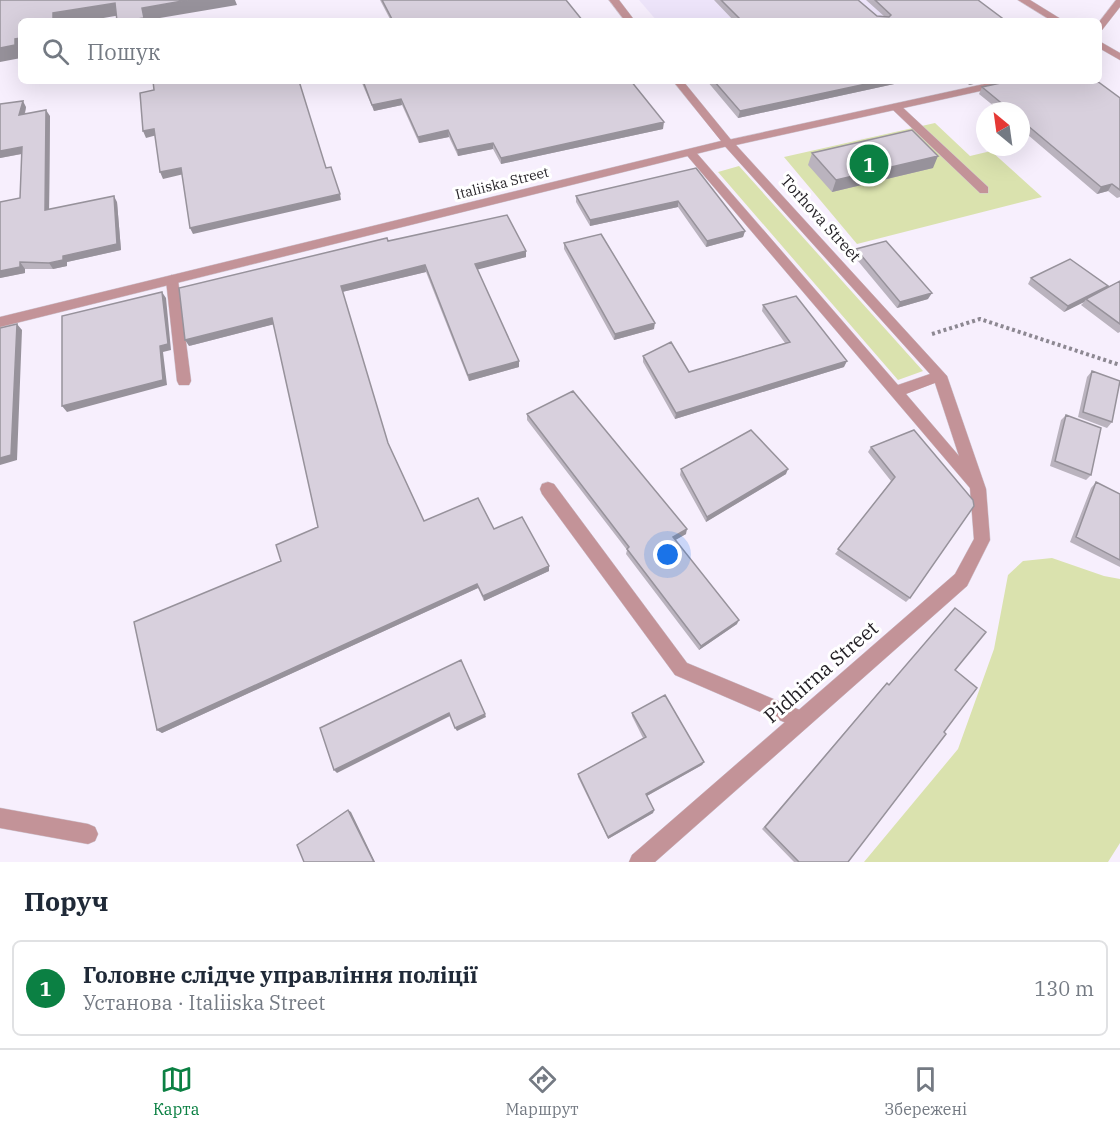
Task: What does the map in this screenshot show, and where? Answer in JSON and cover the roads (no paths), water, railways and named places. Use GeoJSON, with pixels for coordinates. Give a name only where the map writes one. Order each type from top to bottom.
{"type":"FeatureCollection","features":[{"type":"Feature","properties":{"kind":"street"},"geometry":{"type":"LineString","coordinates":[[614,0],[628,18]]}},
{"type":"Feature","properties":{"kind":"street"},"geometry":{"type":"LineString","coordinates":[[1023,0],[1054,18]]}},
{"type":"Feature","properties":{"kind":"street"},"geometry":{"type":"LineString","coordinates":[[1102,24],[1120,1]]}},
{"type":"Feature","properties":{"kind":"street"},"geometry":{"type":"LineString","coordinates":[[1102,46],[1120,57]]}},
{"type":"Feature","properties":{"kind":"street","name":"Torhova Street"},"geometry":{"type":"LineString","coordinates":[[680,84],[728,143],[940,376],[978,489]]}},
{"type":"Feature","properties":{"kind":"street","name":"Italiiska Street"},"geometry":{"type":"LineString","coordinates":[[0,322],[690,152],[999,84]]}},
{"type":"Feature","properties":{"kind":"street"},"geometry":{"type":"LineString","coordinates":[[896,107],[984,190]]}},
{"type":"Feature","properties":{"kind":"street"},"geometry":{"type":"LineString","coordinates":[[690,152],[978,489]]}},
{"type":"Feature","properties":{"kind":"street"},"geometry":{"type":"LineString","coordinates":[[172,280],[184,381]]}},
{"type":"Feature","properties":{"kind":"street"},"geometry":{"type":"LineString","coordinates":[[896,392],[940,376]]}},
{"type":"Feature","properties":{"kind":"street"},"geometry":{"type":"LineString","coordinates":[[548,489],[681,669],[800,720]]}},
{"type":"Feature","properties":{"kind":"street","name":"Pidhirna Street"},"geometry":{"type":"LineString","coordinates":[[639,862],[961,579],[982,540],[978,489]]}},
{"type":"Feature","properties":{"kind":"street"},"geometry":{"type":"LineString","coordinates":[[0,818],[88,834]]}},
{"type":"Feature","properties":{"kind":"place","name":"Головне слідче управління поліції"},"geometry":{"type":"Point","coordinates":[869,164]}}]}
